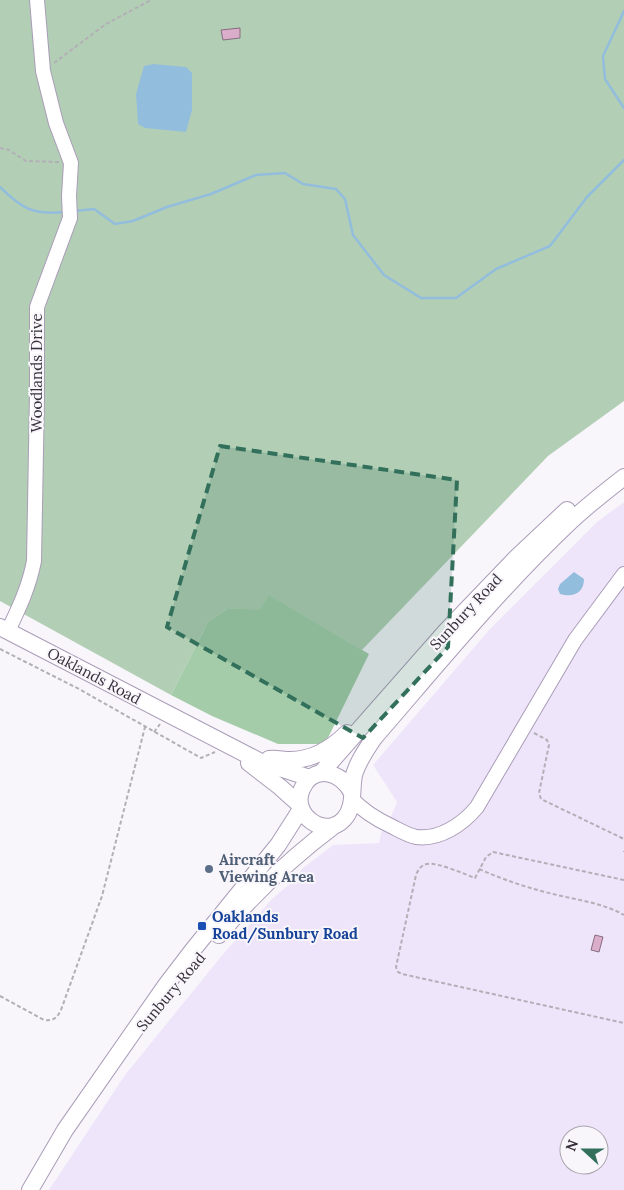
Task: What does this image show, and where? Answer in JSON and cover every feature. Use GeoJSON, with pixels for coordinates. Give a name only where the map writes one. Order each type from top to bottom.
{"type":"FeatureCollection","features":[{"type":"Feature","properties":{"kind":"main road","name":"Sunbury Road"},"geometry":{"type":"LineString","coordinates":[[316,776],[446,631],[517,557],[591,489],[624,464]]}},
{"type":"Feature","properties":{"kind":"main road","name":"Sunbury Road"},"geometry":{"type":"LineString","coordinates":[[352,796],[354,775],[360,760],[374,738],[536,554],[573,519],[624,477]]}},
{"type":"Feature","properties":{"kind":"main road","name":"Oaklands Road"},"geometry":{"type":"LineString","coordinates":[[4,629],[259,765],[300,806]]}},
{"type":"Feature","properties":{"kind":"main road"},"geometry":{"type":"LineString","coordinates":[[259,765],[270,758],[300,759],[336,744],[396,680],[446,631]]}},
{"type":"Feature","properties":{"kind":"main road","name":"Oaklands Road"},"geometry":{"type":"LineString","coordinates":[[188,726],[259,765],[316,776]]}},
{"type":"Feature","properties":{"kind":"main road"},"geometry":{"type":"LineString","coordinates":[[316,776],[337,776],[344,780],[352,796],[350,810],[340,822],[319,826],[305,816],[300,806],[301,790],[316,776]]}},
{"type":"Feature","properties":{"kind":"main road","name":"Sunbury Road"},"geometry":{"type":"LineString","coordinates":[[30,1190],[65,1130],[192,950],[284,838],[300,806]]}},
{"type":"Feature","properties":{"kind":"main road","name":"Sunbury Road"},"geometry":{"type":"LineString","coordinates":[[117,1057],[249,900],[293,858],[340,822]]}},
{"type":"Feature","properties":{"kind":"lane","name":"Woodlands Drive"},"geometry":{"type":"LineString","coordinates":[[4,629],[30,581],[34,561],[37,307],[70,218],[70,163],[56,123],[43,71],[37,0]]}},
{"type":"Feature","properties":{"kind":"lane"},"geometry":{"type":"LineString","coordinates":[[352,796],[363,810],[379,820],[417,837],[446,832],[460,824],[477,807],[575,640],[624,574]]}},
{"type":"Feature","properties":{"kind":"lane"},"geometry":{"type":"LineString","coordinates":[[340,822],[368,818],[379,820]]}},
{"type":"Feature","properties":{"kind":"path"},"geometry":{"type":"LineString","coordinates":[[43,71],[106,24],[150,0]]}},
{"type":"Feature","properties":{"kind":"path"},"geometry":{"type":"LineString","coordinates":[[0,148],[9,150],[26,161],[54,161]]}},
{"type":"Feature","properties":{"kind":"path"},"geometry":{"type":"LineString","coordinates":[[0,649],[79,689],[201,758],[224,747]]}},
{"type":"Feature","properties":{"kind":"path"},"geometry":{"type":"LineString","coordinates":[[523,726],[547,740],[549,745],[539,793],[541,799],[624,839]]}},
{"type":"Feature","properties":{"kind":"path"},"geometry":{"type":"LineString","coordinates":[[0,996],[44,1020],[51,1021],[57,1018],[102,896],[145,727]]}},
{"type":"Feature","properties":{"kind":"path"},"geometry":{"type":"LineString","coordinates":[[624,880],[493,852],[486,857],[475,878],[433,864],[427,864],[418,871],[397,962],[398,972],[412,976],[624,1023]]}},
{"type":"Feature","properties":{"kind":"path"},"geometry":{"type":"LineString","coordinates":[[479,869],[503,880],[532,889],[610,907],[624,916]]}},
{"type":"Feature","properties":{"kind":"highlighted area"},"geometry":{"type":"Polygon","coordinates":[[[220,446],[457,480],[448,647],[363,738],[167,627],[220,446]]]}},
{"type":"Feature","properties":{"kind":"shaded area"},"geometry":{"type":"Polygon","coordinates":[[[624,502],[624,1190],[49,1190],[125,1075],[224,953],[272,899],[292,882],[303,868],[333,845],[379,843],[382,830],[391,817],[397,802],[373,765],[490,629],[596,523],[624,502]]]}},
{"type":"Feature","properties":{"kind":"green space"},"geometry":{"type":"Polygon","coordinates":[[[0,0],[624,0],[624,401],[548,456],[362,650],[270,596],[260,611],[228,608],[208,622],[171,695],[0,601],[0,0]]]}},
{"type":"Feature","properties":{"kind":"green space"},"geometry":{"type":"Polygon","coordinates":[[[269,595],[369,654],[325,744],[278,744],[212,716],[171,695],[208,622],[228,608],[260,610],[269,595]]]}},
{"type":"Feature","properties":{"kind":"water"},"geometry":{"type":"Polygon","coordinates":[[[153,64],[186,67],[192,73],[192,110],[186,132],[145,128],[138,124],[136,94],[144,66],[153,64]]]}},
{"type":"Feature","properties":{"kind":"water"},"geometry":{"type":"Polygon","coordinates":[[[574,572],[584,579],[582,588],[573,595],[560,594],[558,589],[560,584],[574,572]]]}},
{"type":"Feature","properties":{"kind":"building"},"geometry":{"type":"Polygon","coordinates":[[[240,28],[240,38],[223,40],[221,30],[240,28]]]}},
{"type":"Feature","properties":{"kind":"building"},"geometry":{"type":"Polygon","coordinates":[[[595,935],[603,937],[599,952],[591,950],[595,935]]]}},
{"type":"Feature","properties":{"kind":"waterway"},"geometry":{"type":"LineString","coordinates":[[624,11],[603,56],[605,79],[624,108]]}},
{"type":"Feature","properties":{"kind":"waterway"},"geometry":{"type":"LineString","coordinates":[[75,211],[94,209],[115,224],[133,221],[167,207],[211,194],[256,175],[285,173],[303,184],[336,189],[345,199],[353,235],[384,275],[421,298],[456,298],[496,269],[550,246],[587,197],[624,160]]}},
{"type":"Feature","properties":{"kind":"waterway"},"geometry":{"type":"LineString","coordinates":[[0,187],[15,201],[29,209],[54,213],[65,212]]}},
{"type":"Feature","properties":{"kind":"place","name":"Aircraft Viewing Area"},"geometry":{"type":"Point","coordinates":[209,869]}},
{"type":"Feature","properties":{"kind":"place","name":"Oaklands Road/Sunbury Road"},"geometry":{"type":"Point","coordinates":[202,926]}}]}
